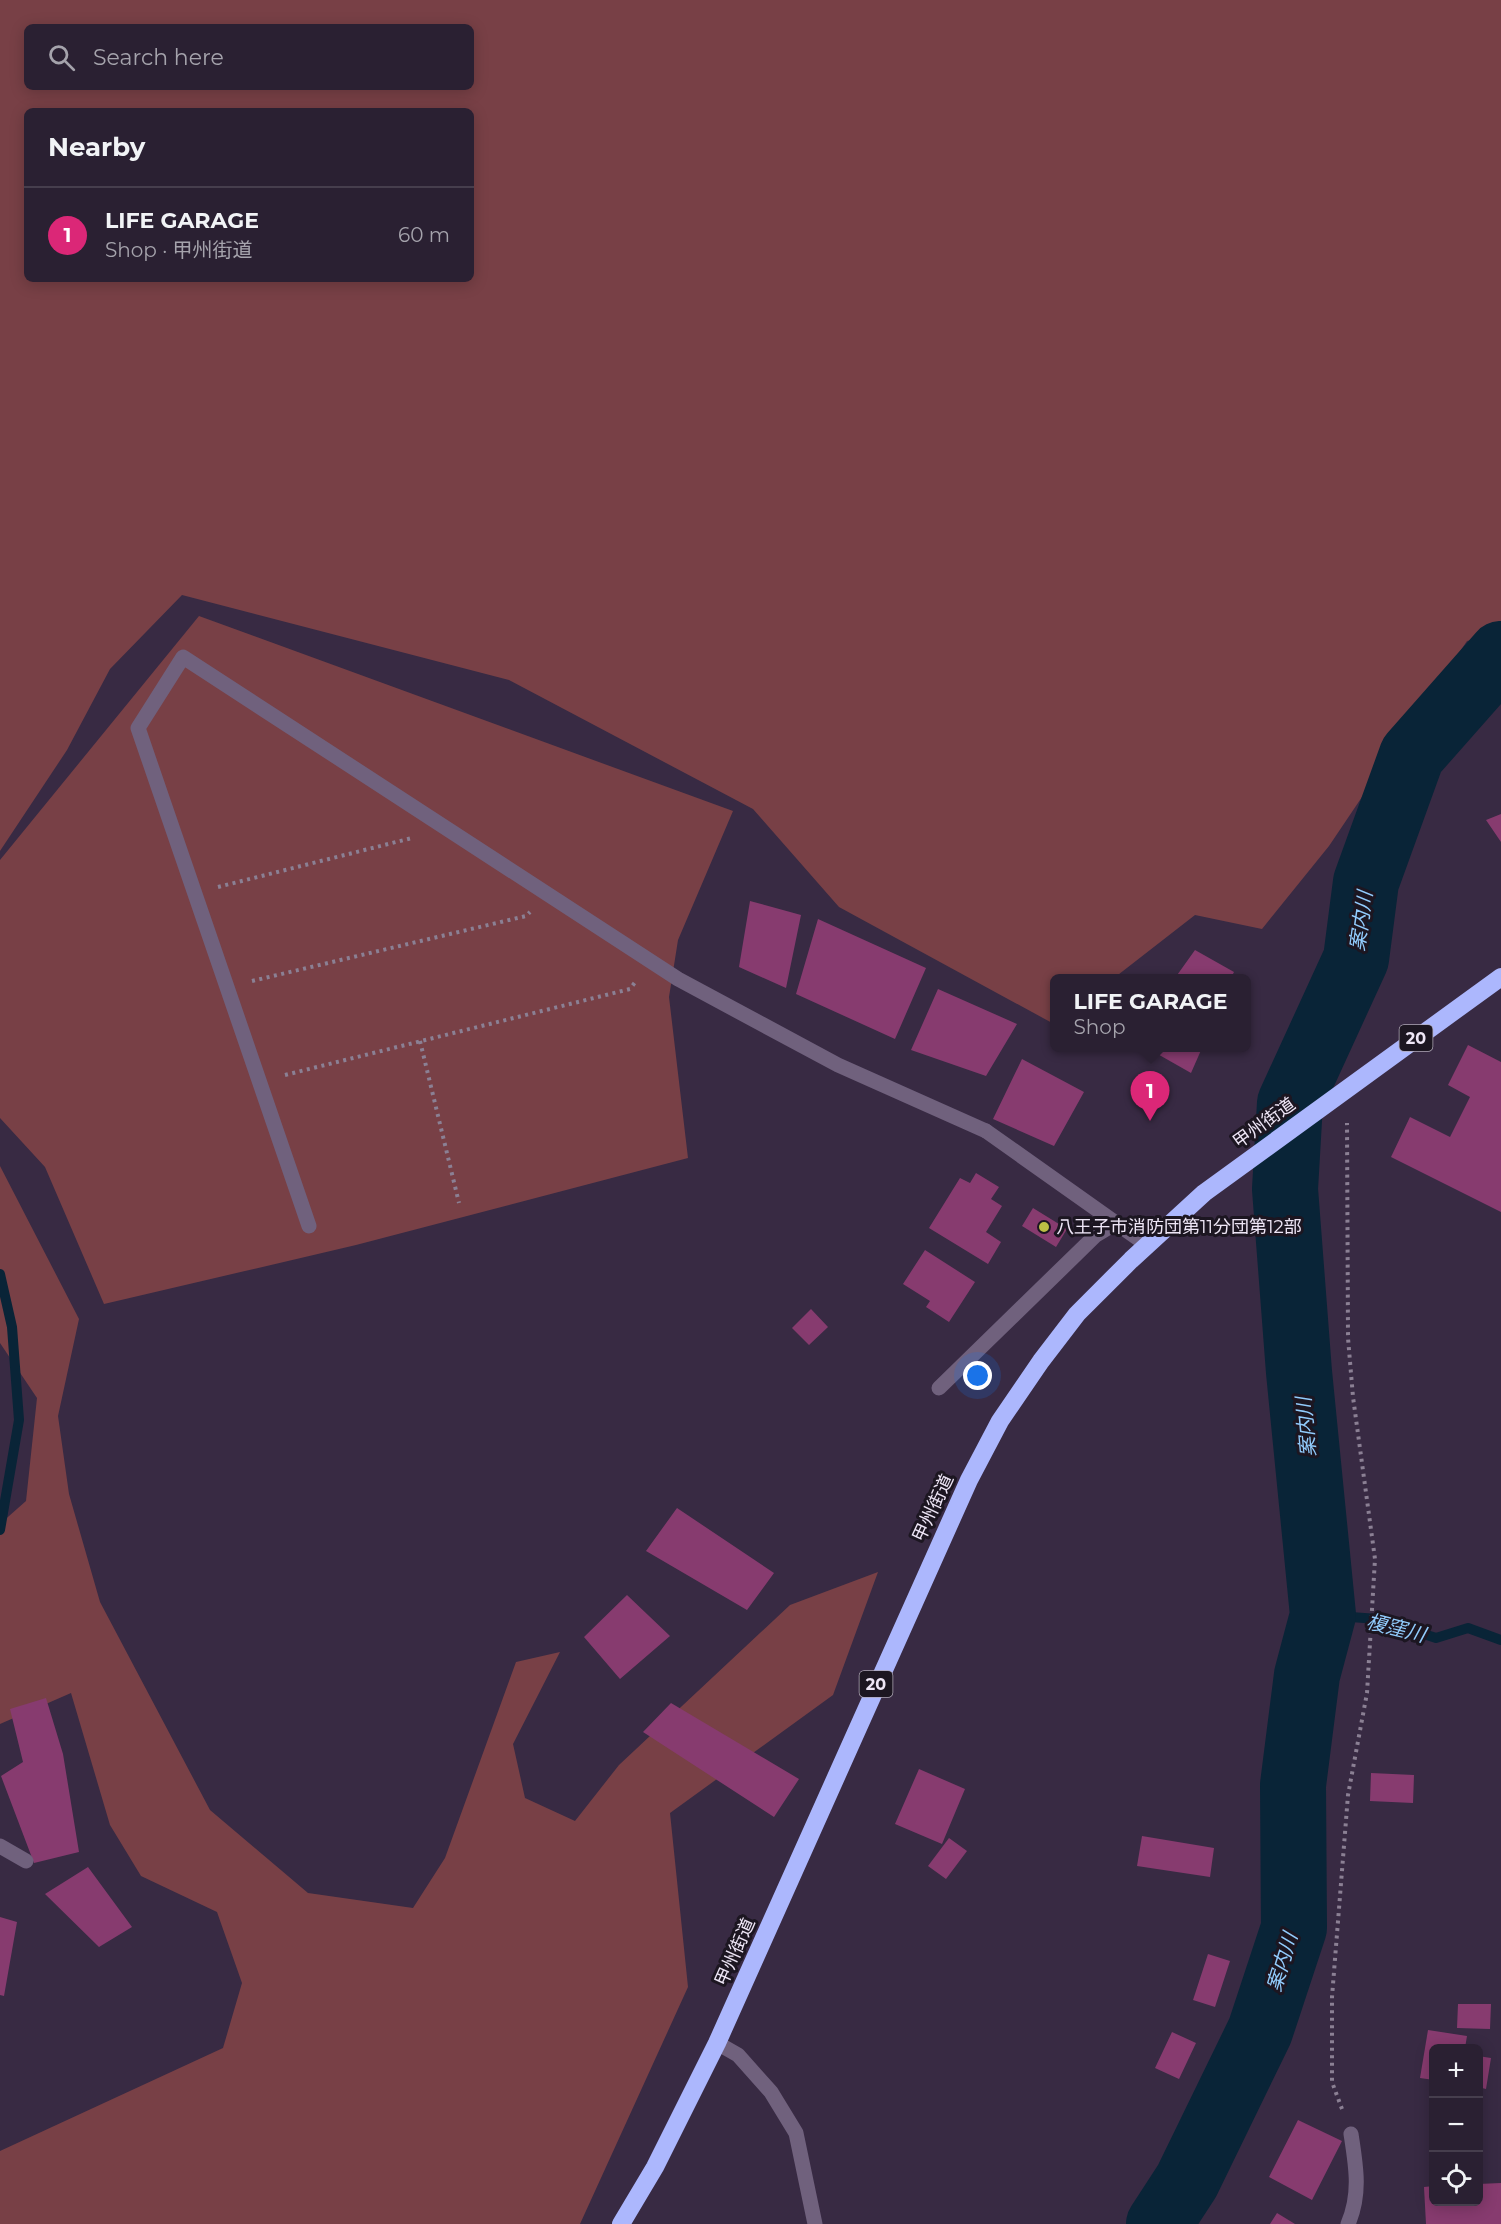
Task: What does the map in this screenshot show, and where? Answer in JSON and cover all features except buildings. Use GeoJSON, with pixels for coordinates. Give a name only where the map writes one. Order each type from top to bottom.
{"type":"FeatureCollection","features":[{"type":"Feature","properties":{"kind":"highway","name":"甲州街道"},"geometry":{"type":"LineString","coordinates":[[621,2224],[655,2167],[717,2043],[887,1657],[969,1480],[1000,1421],[1077,1314],[1204,1193],[1501,977]]}},
{"type":"Feature","properties":{"kind":"street"},"geometry":{"type":"LineString","coordinates":[[309,1226],[138,728],[183,657],[678,979],[838,1065],[986,1131],[1147,1245]]}},
{"type":"Feature","properties":{"kind":"street"},"geometry":{"type":"LineString","coordinates":[[939,1388],[1096,1235],[1116,1223]]}},
{"type":"Feature","properties":{"kind":"street"},"geometry":{"type":"LineString","coordinates":[[0,1846],[26,1861]]}},
{"type":"Feature","properties":{"kind":"street"},"geometry":{"type":"LineString","coordinates":[[717,2043],[738,2055],[771,2092],[796,2133],[815,2224]]}},
{"type":"Feature","properties":{"kind":"street"},"geometry":{"type":"LineString","coordinates":[[1348,2224],[1356,2206],[1357,2172],[1351,2134]]}},
{"type":"Feature","properties":{"kind":"path"},"geometry":{"type":"LineString","coordinates":[[196,897],[209,890],[416,837],[431,819]]}},
{"type":"Feature","properties":{"kind":"path"},"geometry":{"type":"LineString","coordinates":[[227,987],[526,916],[547,894]]}},
{"type":"Feature","properties":{"kind":"path"},"geometry":{"type":"LineString","coordinates":[[259,1081],[630,989],[651,962]]}},
{"type":"Feature","properties":{"kind":"path"},"geometry":{"type":"LineString","coordinates":[[420,1041],[459,1203]]}},
{"type":"Feature","properties":{"kind":"path"},"geometry":{"type":"LineString","coordinates":[[1338,1095],[1348,1338],[1375,1559],[1367,1693],[1347,1806],[1332,1997],[1332,2082],[1351,2134]]}},
{"type":"Feature","properties":{"kind":"shaded area"},"geometry":{"type":"Polygon","coordinates":[[[0,0],[1501,0],[1501,634],[1467,641],[1329,846],[1262,929],[1195,915],[1119,974],[1050,974],[1050,1022],[839,907],[753,809],[509,680],[182,595],[110,669],[67,750],[0,851],[0,0]]]}},
{"type":"Feature","properties":{"kind":"shaded area"},"geometry":{"type":"Polygon","coordinates":[[[199,616],[733,811],[678,940],[669,997],[688,1158],[356,1245],[104,1304],[45,1167],[0,1118],[0,860],[199,616]]]}},
{"type":"Feature","properties":{"kind":"shaded area"},"geometry":{"type":"Polygon","coordinates":[[[0,1166],[79,1319],[58,1416],[69,1494],[100,1602],[210,1810],[308,1893],[413,1908],[445,1858],[516,1662],[560,1652],[513,1744],[525,1798],[575,1821],[619,1765],[790,1605],[878,1572],[833,1695],[670,1813],[688,1987],[580,2224],[0,2224],[0,2151],[223,2048],[242,1983],[217,1912],[141,1876],[110,1825],[71,1693],[0,1724],[0,1524],[26,1501],[37,1398],[0,1343],[0,1166]]]}},
{"type":"Feature","properties":{"kind":"waterway","name":"案内川"},"geometry":{"type":"LineString","coordinates":[[1159,2224],[1187,2181],[1260,2031],[1294,1928],[1293,1785],[1307,1675],[1323,1615],[1299,1372],[1285,1189],[1290,1103],[1356,959],[1366,882],[1412,755],[1501,654]]}},
{"type":"Feature","properties":{"kind":"waterway","name":"案内川"},"geometry":{"type":"LineString","coordinates":[[0,1274],[12,1327],[19,1420],[0,1530]]}},
{"type":"Feature","properties":{"kind":"waterway","name":"榎窪川"},"geometry":{"type":"LineString","coordinates":[[1323,1615],[1378,1619],[1436,1638],[1468,1628],[1501,1640]]}},
{"type":"Feature","properties":{"kind":"place","name":"LIFE GARAGE"},"geometry":{"type":"Point","coordinates":[1150,1121]}},
{"type":"Feature","properties":{"kind":"place","name":"八王子市消防団第11分団第12部"},"geometry":{"type":"Point","coordinates":[1044,1227]}}]}
